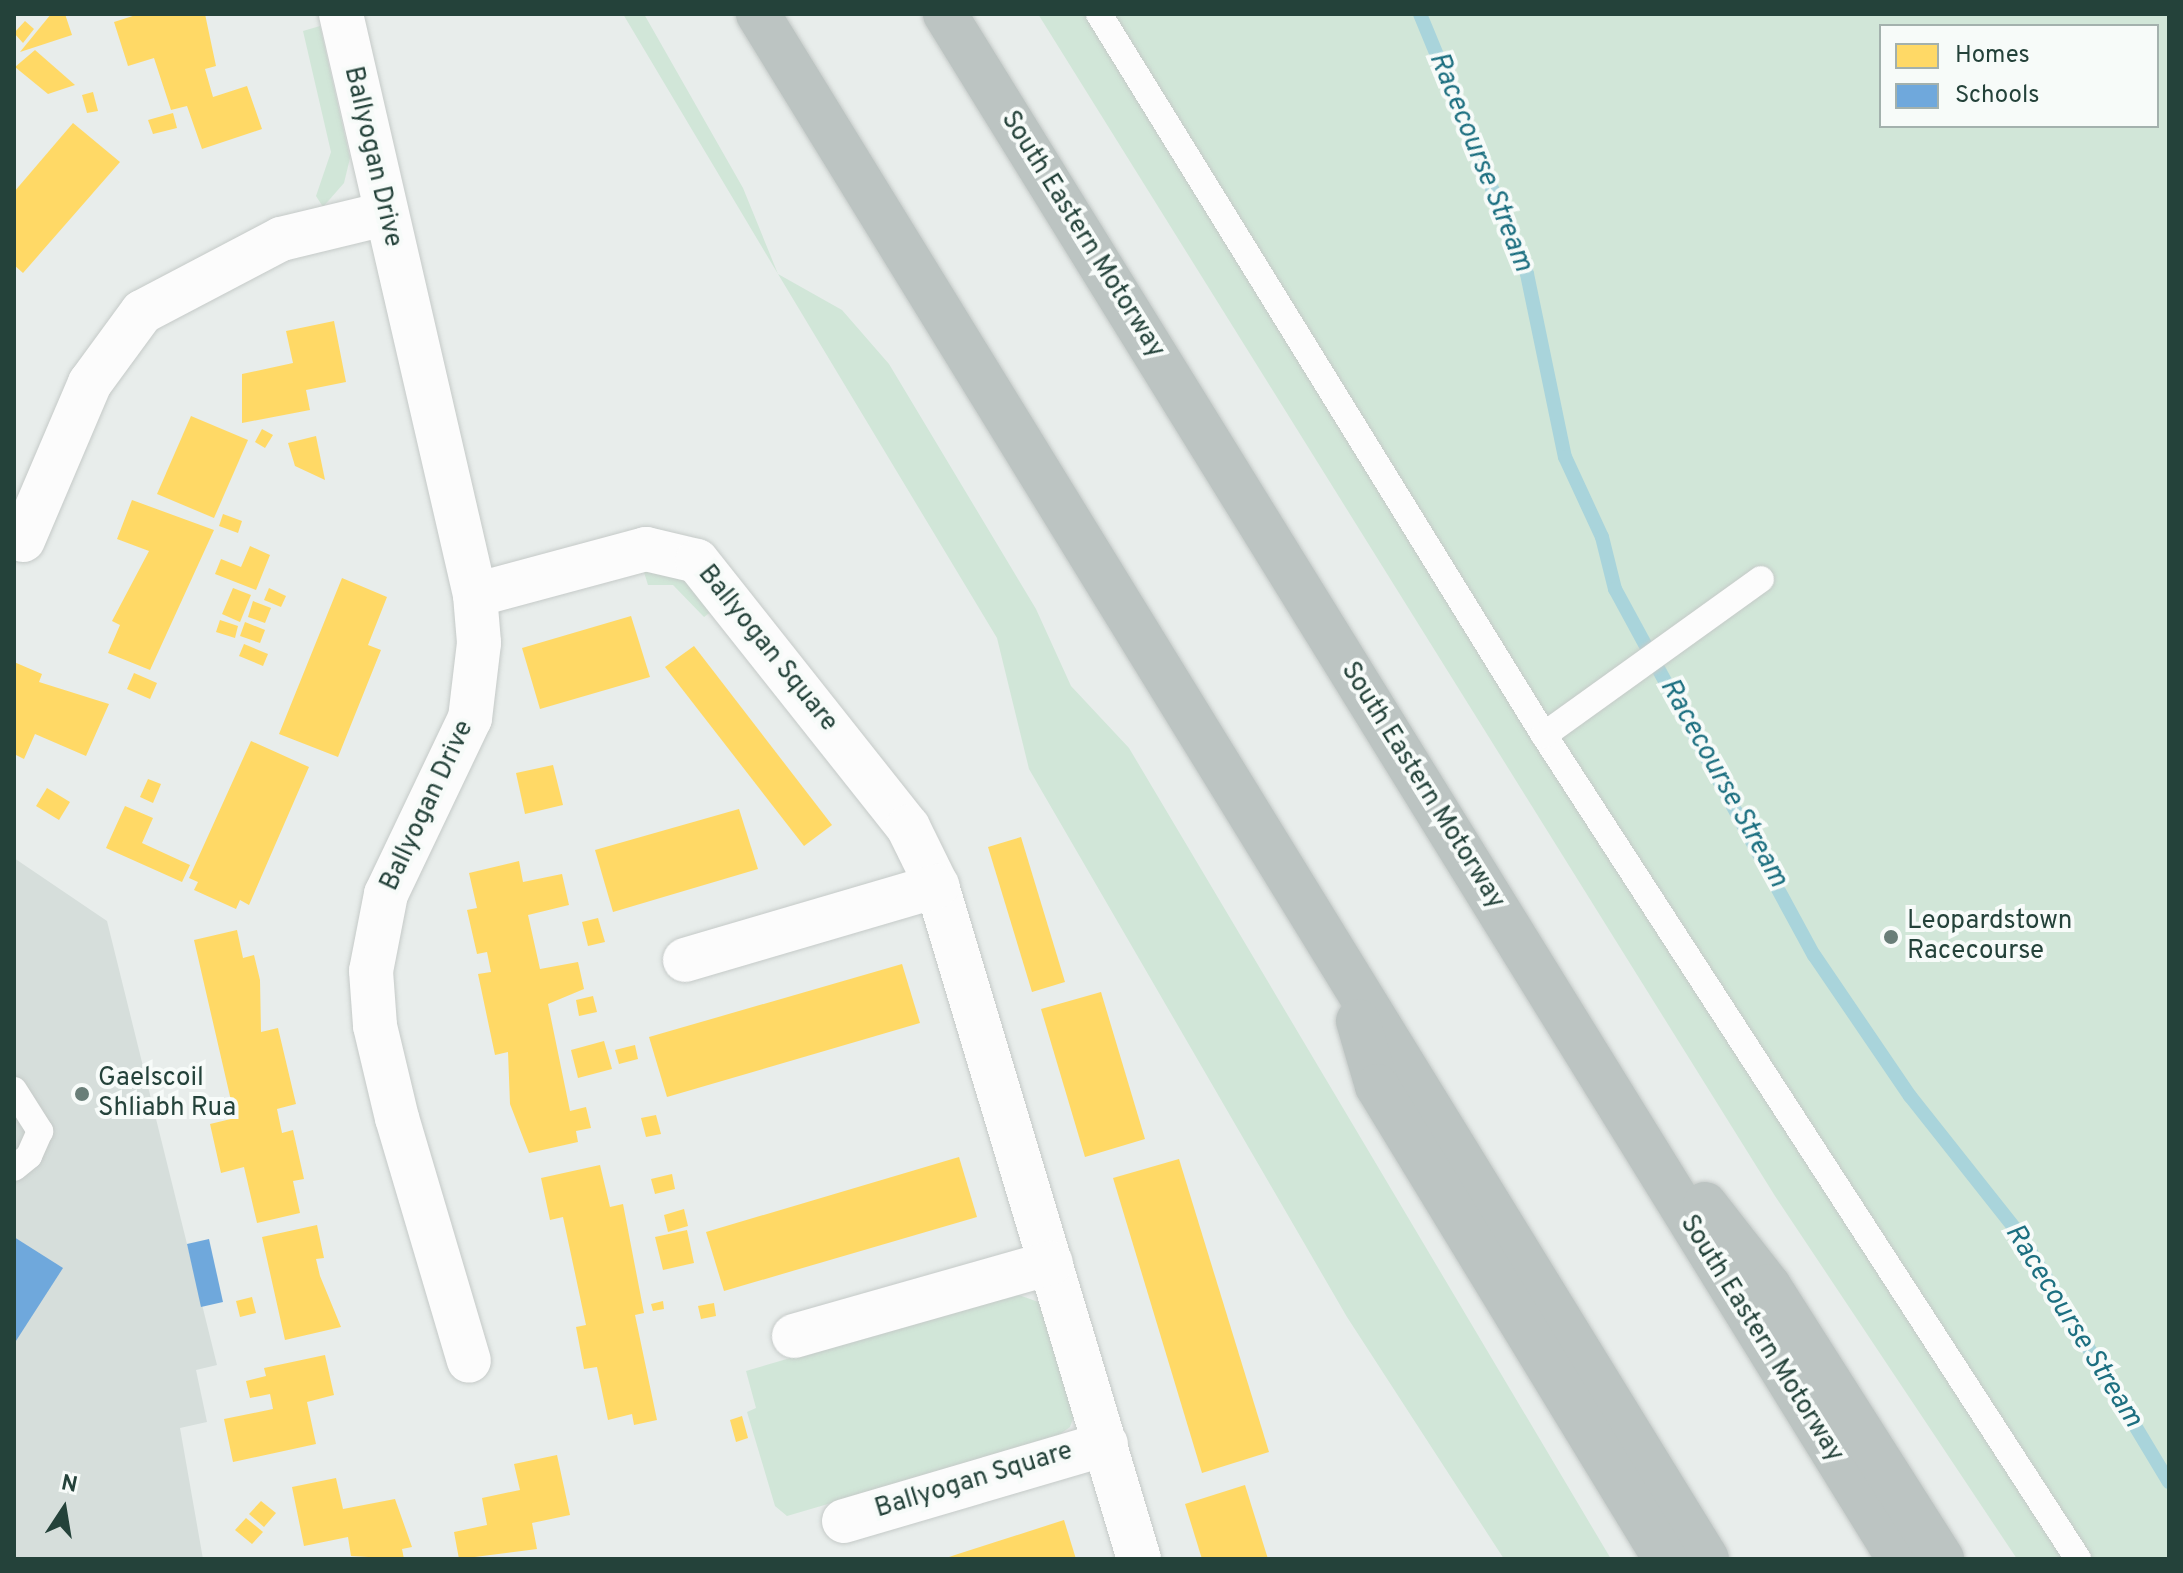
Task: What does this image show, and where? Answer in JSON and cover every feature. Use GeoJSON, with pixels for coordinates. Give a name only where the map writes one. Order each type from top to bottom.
{"type":"FeatureCollection","features":[{"type":"Feature","properties":{"kind":"highway"},"geometry":{"type":"LineString","coordinates":[[758,14],[1707,1559]]}},
{"type":"Feature","properties":{"kind":"highway","name":"South Eastern Motorway"},"geometry":{"type":"LineString","coordinates":[[945,14],[1899,1559]]}},
{"type":"Feature","properties":{"kind":"highway"},"geometry":{"type":"LineString","coordinates":[[1342,968],[1377,1086],[1665,1559]]}},
{"type":"Feature","properties":{"kind":"highway"},"geometry":{"type":"LineString","coordinates":[[1574,1034],[1769,1286],[1942,1559]]}},
{"type":"Feature","properties":{"kind":"street","name":"Ballyogan Drive"},"geometry":{"type":"LineString","coordinates":[[341,14],[384,214],[475,595],[479,643],[470,718],[386,894],[371,971],[375,1026],[397,1118],[469,1361]]}},
{"type":"Feature","properties":{"kind":"street"},"geometry":{"type":"LineString","coordinates":[[23,540],[90,383],[142,312],[281,239],[384,214]]}},
{"type":"Feature","properties":{"kind":"street","name":"Ballyogan Square"},"geometry":{"type":"LineString","coordinates":[[475,595],[646,549],[697,561],[908,827],[937,886],[1139,1559]]}},
{"type":"Feature","properties":{"kind":"street"},"geometry":{"type":"LineString","coordinates":[[685,960],[937,886]]}},
{"type":"Feature","properties":{"kind":"street"},"geometry":{"type":"LineString","coordinates":[[794,1336],[1051,1263]]}},
{"type":"Feature","properties":{"kind":"street","name":"Ballyogan Square"},"geometry":{"type":"LineString","coordinates":[[844,1521],[1106,1444]]}},
{"type":"Feature","properties":{"kind":"lane"},"geometry":{"type":"LineString","coordinates":[[1099,14],[1544,735],[2078,1559]]}},
{"type":"Feature","properties":{"kind":"lane"},"geometry":{"type":"LineString","coordinates":[[1544,735],[1691,635],[1761,579]]}},
{"type":"Feature","properties":{"kind":"lane"},"geometry":{"type":"LineString","coordinates":[[14,1090],[40,1131],[29,1156],[14,1168]]}},
{"type":"Feature","properties":{"kind":"shaded area","name":"Gaelscoil Shliabh Rua"},"geometry":{"type":"Polygon","coordinates":[[[14,858],[107,921],[217,1365],[196,1370],[207,1422],[180,1428],[203,1559],[14,1559],[14,858]]]}},
{"type":"Feature","properties":{"kind":"green space"},"geometry":{"type":"Polygon","coordinates":[[[623,14],[644,14],[743,188],[778,274],[623,14]]]}},
{"type":"Feature","properties":{"kind":"green space","name":"Leopardstown Racecourse"},"geometry":{"type":"Polygon","coordinates":[[[1038,14],[2169,14],[2169,1559],[2017,1559],[1775,1196],[1038,14]]]}},
{"type":"Feature","properties":{"kind":"green space"},"geometry":{"type":"Polygon","coordinates":[[[320,26],[350,158],[344,183],[323,207],[316,196],[331,152],[303,31],[320,26]]]}},
{"type":"Feature","properties":{"kind":"green space"},"geometry":{"type":"Polygon","coordinates":[[[778,274],[842,310],[889,364],[1036,609],[1071,686],[1129,748],[1611,1559],[1504,1559],[1347,1317],[1029,769],[997,638],[778,274]]]}},
{"type":"Feature","properties":{"kind":"green space"},"geometry":{"type":"Polygon","coordinates":[[[643,569],[673,570],[716,608],[704,617],[673,585],[648,585],[643,569]]]}},
{"type":"Feature","properties":{"kind":"green space"},"geometry":{"type":"Polygon","coordinates":[[[1013,1293],[1044,1304],[1075,1413],[1070,1427],[1056,1437],[787,1516],[775,1506],[747,1412],[756,1408],[746,1371],[1013,1293]]]}},
{"type":"Feature","properties":{"kind":"building: Homes"},"geometry":{"type":"Polygon","coordinates":[[[51,14],[65,14],[72,35],[20,52],[51,14]]]}},
{"type":"Feature","properties":{"kind":"building: Homes"},"geometry":{"type":"Polygon","coordinates":[[[139,14],[205,14],[216,66],[205,69],[213,97],[247,86],[262,129],[202,149],[187,106],[171,110],[154,58],[128,66],[114,22],[139,14]]]}},
{"type":"Feature","properties":{"kind":"building: Homes"},"geometry":{"type":"Polygon","coordinates":[[[25,21],[34,29],[23,43],[14,33],[25,21]]]}},
{"type":"Feature","properties":{"kind":"building: Homes"},"geometry":{"type":"Polygon","coordinates":[[[35,50],[75,85],[48,94],[15,67],[35,50]]]}},
{"type":"Feature","properties":{"kind":"building: Homes"},"geometry":{"type":"Polygon","coordinates":[[[93,92],[98,111],[87,113],[82,95],[93,92]]]}},
{"type":"Feature","properties":{"kind":"building: Homes"},"geometry":{"type":"Polygon","coordinates":[[[173,113],[177,128],[153,134],[148,120],[173,113]]]}},
{"type":"Feature","properties":{"kind":"building: Homes"},"geometry":{"type":"Polygon","coordinates":[[[73,123],[120,162],[23,273],[14,265],[14,192],[73,123]]]}},
{"type":"Feature","properties":{"kind":"building: Homes"},"geometry":{"type":"Polygon","coordinates":[[[334,321],[346,382],[306,390],[310,410],[242,423],[242,374],[293,363],[286,331],[334,321]]]}},
{"type":"Feature","properties":{"kind":"building: Homes"},"geometry":{"type":"Polygon","coordinates":[[[191,416],[248,440],[214,518],[157,494],[191,416]]]}},
{"type":"Feature","properties":{"kind":"building: Homes"},"geometry":{"type":"Polygon","coordinates":[[[262,429],[273,435],[265,448],[255,442],[262,429]]]}},
{"type":"Feature","properties":{"kind":"building: Homes"},"geometry":{"type":"Polygon","coordinates":[[[316,436],[325,480],[295,466],[288,443],[316,436]]]}},
{"type":"Feature","properties":{"kind":"building: Homes"},"geometry":{"type":"Polygon","coordinates":[[[132,500],[214,530],[150,670],[108,653],[120,625],[112,621],[149,551],[117,539],[132,500]]]}},
{"type":"Feature","properties":{"kind":"building: Homes"},"geometry":{"type":"Polygon","coordinates":[[[223,514],[242,521],[238,533],[219,526],[223,514]]]}},
{"type":"Feature","properties":{"kind":"building: Homes"},"geometry":{"type":"Polygon","coordinates":[[[250,546],[270,555],[256,590],[215,574],[221,559],[241,567],[250,546]]]}},
{"type":"Feature","properties":{"kind":"building: Homes"},"geometry":{"type":"Polygon","coordinates":[[[342,578],[387,597],[368,645],[381,650],[338,757],[279,734],[342,578]]]}},
{"type":"Feature","properties":{"kind":"building: Homes"},"geometry":{"type":"Polygon","coordinates":[[[233,588],[251,595],[240,622],[222,614],[233,588]]]}},
{"type":"Feature","properties":{"kind":"building: Homes"},"geometry":{"type":"Polygon","coordinates":[[[269,588],[286,596],[281,607],[264,600],[269,588]]]}},
{"type":"Feature","properties":{"kind":"building: Homes"},"geometry":{"type":"Polygon","coordinates":[[[253,601],[271,608],[265,623],[248,617],[253,601]]]}},
{"type":"Feature","properties":{"kind":"building: Homes"},"geometry":{"type":"Polygon","coordinates":[[[631,616],[650,677],[540,709],[522,648],[631,616]]]}},
{"type":"Feature","properties":{"kind":"building: Homes"},"geometry":{"type":"Polygon","coordinates":[[[220,620],[238,626],[235,638],[216,632],[220,620]]]}},
{"type":"Feature","properties":{"kind":"building: Homes"},"geometry":{"type":"Polygon","coordinates":[[[245,622],[265,630],[260,643],[240,636],[245,622]]]}},
{"type":"Feature","properties":{"kind":"building: Homes"},"geometry":{"type":"Polygon","coordinates":[[[244,644],[268,654],[263,666],[239,656],[244,644]]]}},
{"type":"Feature","properties":{"kind":"building: Homes"},"geometry":{"type":"Polygon","coordinates":[[[694,646],[832,825],[804,846],[665,667],[694,646]]]}},
{"type":"Feature","properties":{"kind":"building: Homes"},"geometry":{"type":"Polygon","coordinates":[[[14,662],[42,674],[39,682],[109,704],[86,756],[35,734],[24,759],[14,754],[14,662]]]}},
{"type":"Feature","properties":{"kind":"building: Homes"},"geometry":{"type":"Polygon","coordinates":[[[134,673],[157,683],[150,699],[127,689],[134,673]]]}},
{"type":"Feature","properties":{"kind":"building: Homes"},"geometry":{"type":"Polygon","coordinates":[[[251,741],[309,767],[249,905],[240,900],[236,909],[194,890],[198,882],[189,878],[251,741]]]}},
{"type":"Feature","properties":{"kind":"building: Homes"},"geometry":{"type":"Polygon","coordinates":[[[553,765],[563,805],[525,814],[516,773],[553,765]]]}},
{"type":"Feature","properties":{"kind":"building: Homes"},"geometry":{"type":"Polygon","coordinates":[[[148,779],[161,784],[153,803],[140,797],[148,779]]]}},
{"type":"Feature","properties":{"kind":"building: Homes"},"geometry":{"type":"Polygon","coordinates":[[[47,788],[70,802],[59,820],[36,806],[47,788]]]}},
{"type":"Feature","properties":{"kind":"building: Homes"},"geometry":{"type":"Polygon","coordinates":[[[125,806],[153,818],[142,843],[190,865],[182,882],[106,848],[125,806]]]}},
{"type":"Feature","properties":{"kind":"building: Homes"},"geometry":{"type":"Polygon","coordinates":[[[739,809],[758,869],[613,912],[595,850],[739,809]]]}},
{"type":"Feature","properties":{"kind":"building: Homes"},"geometry":{"type":"Polygon","coordinates":[[[1021,837],[1065,982],[1032,992],[988,847],[1021,837]]]}},
{"type":"Feature","properties":{"kind":"building: Homes"},"geometry":{"type":"Polygon","coordinates":[[[519,861],[523,882],[562,874],[569,905],[528,915],[540,969],[578,962],[584,989],[548,1004],[570,1111],[586,1107],[591,1128],[576,1131],[578,1142],[529,1153],[510,1104],[508,1052],[495,1055],[478,974],[491,972],[487,952],[477,954],[467,910],[477,908],[469,873],[519,861]]]}},
{"type":"Feature","properties":{"kind":"building: Homes"},"geometry":{"type":"Polygon","coordinates":[[[598,918],[605,942],[588,946],[582,922],[598,918]]]}},
{"type":"Feature","properties":{"kind":"building: Homes"},"geometry":{"type":"Polygon","coordinates":[[[237,930],[243,958],[254,955],[260,980],[261,1032],[278,1028],[296,1104],[277,1109],[282,1133],[293,1130],[304,1179],[293,1181],[300,1213],[257,1223],[244,1167],[221,1173],[210,1124],[235,1118],[194,940],[237,930]]]}},
{"type":"Feature","properties":{"kind":"building: Homes"},"geometry":{"type":"Polygon","coordinates":[[[902,964],[920,1023],[667,1097],[649,1037],[902,964]]]}},
{"type":"Feature","properties":{"kind":"building: Homes"},"geometry":{"type":"Polygon","coordinates":[[[1101,992],[1145,1139],[1085,1157],[1041,1009],[1101,992]]]}},
{"type":"Feature","properties":{"kind":"building: Homes"},"geometry":{"type":"Polygon","coordinates":[[[593,996],[597,1012],[579,1016],[576,1000],[593,996]]]}},
{"type":"Feature","properties":{"kind":"building: Homes"},"geometry":{"type":"Polygon","coordinates":[[[604,1041],[612,1069],[578,1078],[571,1050],[604,1041]]]}},
{"type":"Feature","properties":{"kind":"building: Homes"},"geometry":{"type":"Polygon","coordinates":[[[635,1045],[638,1059],[619,1064],[615,1050],[635,1045]]]}},
{"type":"Feature","properties":{"kind":"building: Homes"},"geometry":{"type":"Polygon","coordinates":[[[656,1115],[661,1134],[646,1137],[641,1118],[656,1115]]]}},
{"type":"Feature","properties":{"kind":"building: Homes"},"geometry":{"type":"Polygon","coordinates":[[[959,1157],[977,1217],[724,1291],[706,1232],[959,1157]]]}},
{"type":"Feature","properties":{"kind":"building: Homes"},"geometry":{"type":"Polygon","coordinates":[[[1179,1159],[1269,1452],[1202,1473],[1113,1178],[1179,1159]]]}},
{"type":"Feature","properties":{"kind":"building: Homes"},"geometry":{"type":"Polygon","coordinates":[[[600,1165],[610,1207],[623,1204],[644,1313],[635,1315],[657,1420],[634,1425],[632,1414],[608,1420],[597,1367],[584,1369],[576,1327],[586,1325],[563,1217],[550,1220],[541,1178],[600,1165]]]}},
{"type":"Feature","properties":{"kind":"building: Homes"},"geometry":{"type":"Polygon","coordinates":[[[672,1174],[675,1189],[655,1194],[651,1179],[672,1174]]]}},
{"type":"Feature","properties":{"kind":"building: Homes"},"geometry":{"type":"Polygon","coordinates":[[[684,1209],[688,1226],[668,1232],[664,1215],[684,1209]]]}},
{"type":"Feature","properties":{"kind":"building: Homes"},"geometry":{"type":"Polygon","coordinates":[[[317,1225],[324,1258],[316,1259],[320,1276],[341,1327],[285,1340],[262,1237],[317,1225]]]}},
{"type":"Feature","properties":{"kind":"building: Homes"},"geometry":{"type":"Polygon","coordinates":[[[687,1230],[694,1263],[663,1270],[655,1237],[687,1230]]]}},
{"type":"Feature","properties":{"kind":"building: Homes"},"geometry":{"type":"Polygon","coordinates":[[[252,1297],[256,1313],[240,1317],[236,1301],[252,1297]]]}},
{"type":"Feature","properties":{"kind":"building: Homes"},"geometry":{"type":"Polygon","coordinates":[[[663,1301],[664,1309],[653,1311],[651,1304],[663,1301]]]}},
{"type":"Feature","properties":{"kind":"building: Homes"},"geometry":{"type":"Polygon","coordinates":[[[714,1303],[716,1316],[701,1319],[698,1306],[714,1303]]]}},
{"type":"Feature","properties":{"kind":"building: Homes"},"geometry":{"type":"Polygon","coordinates":[[[325,1355],[334,1395],[307,1402],[316,1444],[233,1462],[224,1419],[273,1409],[270,1394],[250,1398],[246,1381],[266,1376],[264,1368],[325,1355]]]}},
{"type":"Feature","properties":{"kind":"building: Homes"},"geometry":{"type":"Polygon","coordinates":[[[742,1416],[748,1438],[736,1442],[730,1420],[742,1416]]]}},
{"type":"Feature","properties":{"kind":"building: Homes"},"geometry":{"type":"Polygon","coordinates":[[[557,1455],[570,1515],[532,1523],[537,1549],[459,1559],[454,1532],[487,1525],[482,1498],[520,1490],[514,1464],[557,1455]]]}},
{"type":"Feature","properties":{"kind":"building: Homes"},"geometry":{"type":"Polygon","coordinates":[[[336,1478],[343,1509],[395,1499],[412,1547],[402,1549],[404,1559],[351,1556],[348,1537],[304,1546],[292,1487],[336,1478]]]}},
{"type":"Feature","properties":{"kind":"building: Homes"},"geometry":{"type":"Polygon","coordinates":[[[1245,1485],[1268,1559],[1202,1559],[1185,1504],[1245,1485]]]}},
{"type":"Feature","properties":{"kind":"building: Homes"},"geometry":{"type":"Polygon","coordinates":[[[261,1501],[276,1513],[264,1527],[249,1514],[261,1501]]]}},
{"type":"Feature","properties":{"kind":"building: Homes"},"geometry":{"type":"Polygon","coordinates":[[[246,1518],[263,1532],[252,1544],[235,1530],[246,1518]]]}},
{"type":"Feature","properties":{"kind":"building: Homes"},"geometry":{"type":"Polygon","coordinates":[[[1064,1520],[1076,1559],[943,1559],[958,1554],[1064,1520]]]}},
{"type":"Feature","properties":{"kind":"building: Schools"},"geometry":{"type":"Polygon","coordinates":[[[14,1237],[63,1268],[14,1344],[14,1237]]]}},
{"type":"Feature","properties":{"kind":"building: Schools"},"geometry":{"type":"Polygon","coordinates":[[[209,1239],[223,1302],[201,1307],[187,1244],[209,1239]]]}},
{"type":"Feature","properties":{"kind":"waterway","name":"Racecourse Stream"},"geometry":{"type":"LineString","coordinates":[[1420,14],[1527,274],[1565,457],[1602,537],[1615,589],[1814,955],[1910,1096],[2021,1236],[2169,1482]]}},
{"type":"Feature","properties":{"kind":"place","name":"Leopardstown Racecourse"},"geometry":{"type":"Point","coordinates":[1891,937]}},
{"type":"Feature","properties":{"kind":"place","name":"Gaelscoil Shliabh Rua"},"geometry":{"type":"Point","coordinates":[82,1094]}}]}
